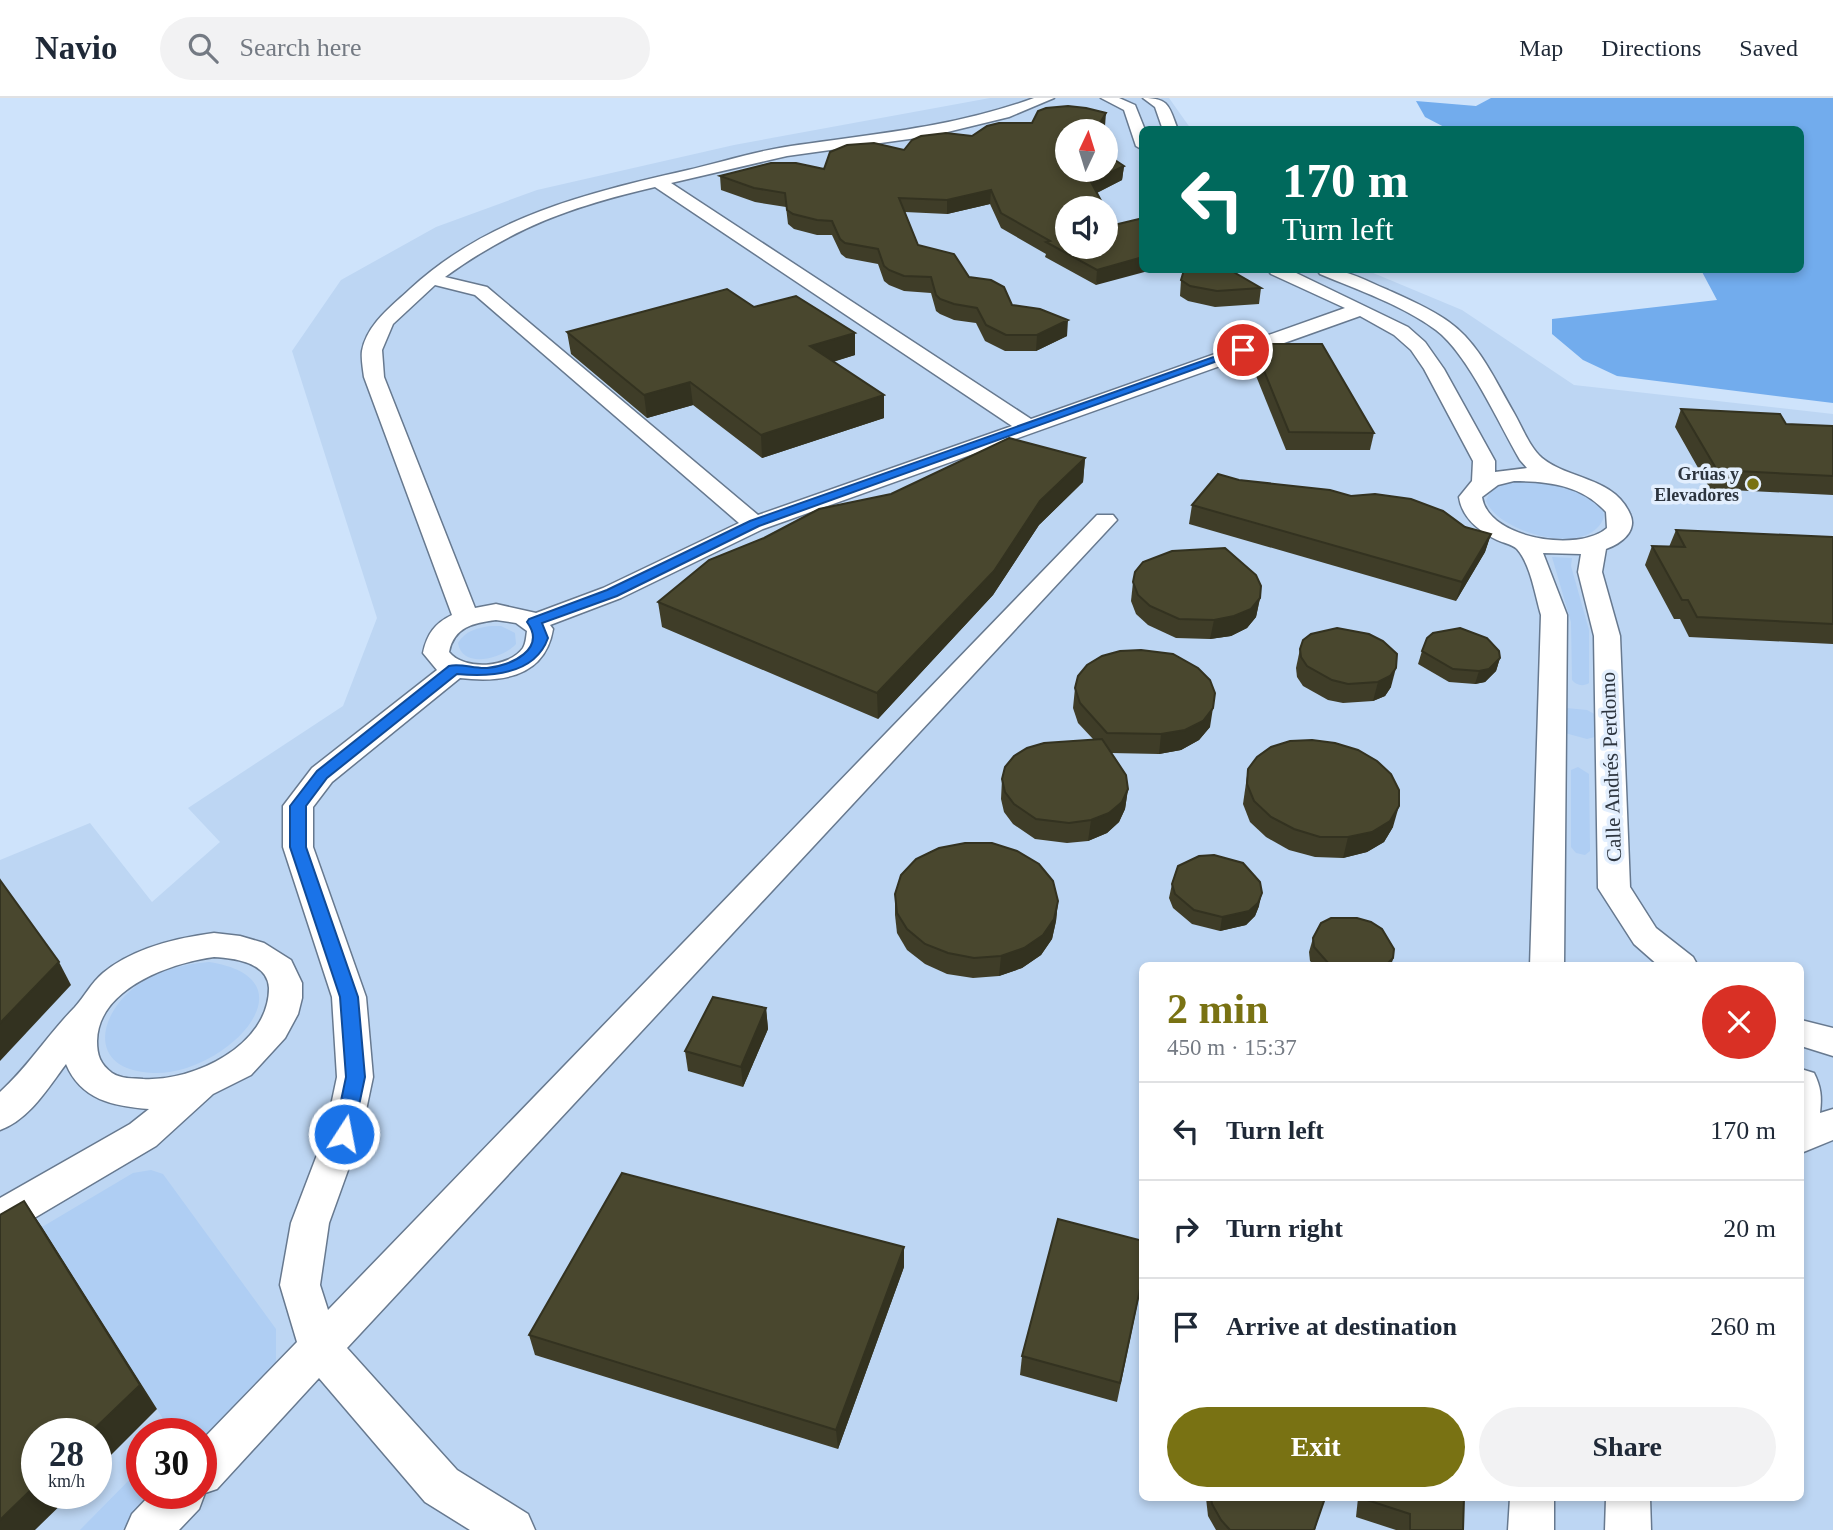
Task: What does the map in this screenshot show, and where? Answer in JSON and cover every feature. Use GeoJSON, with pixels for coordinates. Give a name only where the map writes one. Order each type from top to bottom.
{"type":"FeatureCollection","features":[{"type":"Feature","properties":{"kind":"street"},"geometry":{"type":"LineString","coordinates":[[466,618],[374,377],[372,350],[385,322],[431,279],[478,245],[533,218],[595,196],[788,150],[931,132],[1004,114],[1047,98]]}},
{"type":"Feature","properties":{"kind":"street"},"geometry":{"type":"LineString","coordinates":[[1108,98],[1130,108],[1139,134]]}},
{"type":"Feature","properties":{"kind":"street"},"geometry":{"type":"LineString","coordinates":[[1150,98],[1161,105],[1169,126]]}},
{"type":"Feature","properties":{"kind":"street"},"geometry":{"type":"LineString","coordinates":[[659,182],[1027,426]]}},
{"type":"Feature","properties":{"kind":"street"},"geometry":{"type":"LineString","coordinates":[[1283,273],[1361,309],[1401,331],[1418,346],[1434,369],[1484,461],[1483,482]]}},
{"type":"Feature","properties":{"kind":"street"},"geometry":{"type":"LineString","coordinates":[[1333,273],[1398,301],[1443,326],[1462,345],[1478,369],[1531,460],[1555,477]]}},
{"type":"Feature","properties":{"kind":"street"},"geometry":{"type":"LineString","coordinates":[[431,279],[481,291],[755,524]]}},
{"type":"Feature","properties":{"kind":"street"},"geometry":{"type":"LineString","coordinates":[[534,622],[612,593],[755,524],[1361,309]]}},
{"type":"Feature","properties":{"kind":"street"},"geometry":{"type":"LineString","coordinates":[[1434,369],[1478,369]]}},
{"type":"Feature","properties":{"kind":"street"},"geometry":{"type":"LineString","coordinates":[[1514,474],[1555,477],[1597,492],[1618,512],[1621,522],[1618,531],[1609,539],[1595,545],[1562,547],[1525,542],[1484,523],[1473,510],[1470,499],[1474,488],[1483,482],[1514,474]]}},
{"type":"Feature","properties":{"kind":"street"},"geometry":{"type":"LineString","coordinates":[[217,1457],[1105,520]]}},
{"type":"Feature","properties":{"kind":"street"},"geometry":{"type":"LineString","coordinates":[[1525,542],[1538,567],[1554,615],[1546,962]]}},
{"type":"Feature","properties":{"kind":"street","name":"Calle Andrés Perdomo"},"geometry":{"type":"LineString","coordinates":[[1595,545],[1590,572],[1608,636],[1614,888],[1645,936],[1676,962]]}},
{"type":"Feature","properties":{"kind":"street"},"geometry":{"type":"LineString","coordinates":[[503,612],[524,616],[534,622],[540,629],[538,647],[517,664],[485,673],[454,669],[442,663],[436,654],[436,644],[451,625],[466,618],[503,612]]}},
{"type":"Feature","properties":{"kind":"street"},"geometry":{"type":"LineString","coordinates":[[454,669],[322,775],[298,806],[298,847],[349,997],[355,1077],[344,1134],[310,1223],[299,1285],[320,1348],[440,1486],[512,1530]]}},
{"type":"Feature","properties":{"kind":"street"},"geometry":{"type":"LineString","coordinates":[[0,1115],[24,1092],[88,1010],[118,979],[148,961],[181,949],[214,944],[244,947],[267,958],[281,975],[286,996],[280,1020],[263,1044],[238,1066],[205,1083],[172,1093],[138,1094],[110,1089],[89,1075],[79,1056],[78,1034],[88,1010]]}},
{"type":"Feature","properties":{"kind":"street"},"geometry":{"type":"LineString","coordinates":[[1804,1035],[1833,1042]]}},
{"type":"Feature","properties":{"kind":"street"},"geometry":{"type":"LineString","coordinates":[[0,1219],[143,1135],[205,1083]]}},
{"type":"Feature","properties":{"kind":"street"},"geometry":{"type":"LineString","coordinates":[[1804,1137],[1833,1124]]}},
{"type":"Feature","properties":{"kind":"street"},"geometry":{"type":"LineString","coordinates":[[1531,1530],[1532,1501]]}},
{"type":"Feature","properties":{"kind":"street"},"geometry":{"type":"LineString","coordinates":[[1628,1501],[1628,1530]]}},
{"type":"Feature","properties":{"kind":"street"},"geometry":{"type":"LineString","coordinates":[[148,1530],[168,1509]]}},
{"type":"Feature","properties":{"kind":"shaded area"},"geometry":{"type":"Polygon","coordinates":[[[990,98],[1169,98],[1189,126],[1139,126],[1139,273],[1373,273],[1462,310],[1574,385],[1833,414],[1833,1530],[0,1530],[0,860],[90,823],[152,902],[220,842],[188,808],[343,706],[377,618],[292,351],[341,280],[436,227],[537,190],[734,145],[990,98]]]}},
{"type":"Feature","properties":{"kind":"shaded area"},"geometry":{"type":"Polygon","coordinates":[[[1530,480],[1565,488],[1592,499],[1601,507],[1604,516],[1599,526],[1588,534],[1573,538],[1556,538],[1521,529],[1505,522],[1493,512],[1486,501],[1493,490],[1510,482],[1530,480]]]}},
{"type":"Feature","properties":{"kind":"shaded area"},"geometry":{"type":"Polygon","coordinates":[[[1552,557],[1572,558],[1571,566],[1589,630],[1589,683],[1584,685],[1572,680],[1571,622],[1552,557]]]}},
{"type":"Feature","properties":{"kind":"shaded area"},"geometry":{"type":"Polygon","coordinates":[[[492,626],[501,626],[515,633],[516,644],[502,654],[484,659],[467,657],[461,651],[458,643],[464,635],[492,626]]]}},
{"type":"Feature","properties":{"kind":"shaded area"},"geometry":{"type":"Polygon","coordinates":[[[1566,708],[1587,710],[1600,717],[1599,736],[1587,739],[1565,733],[1566,708]]]}},
{"type":"Feature","properties":{"kind":"shaded area"},"geometry":{"type":"Polygon","coordinates":[[[1578,767],[1589,774],[1590,851],[1585,855],[1576,853],[1571,847],[1571,770],[1578,767]]]}},
{"type":"Feature","properties":{"kind":"shaded area"},"geometry":{"type":"Polygon","coordinates":[[[209,962],[241,972],[257,987],[258,1005],[249,1025],[231,1044],[207,1059],[180,1070],[153,1073],[132,1070],[117,1063],[108,1052],[105,1039],[113,1011],[124,997],[139,984],[164,971],[209,962]]]}},
{"type":"Feature","properties":{"kind":"shaded area"},"geometry":{"type":"Polygon","coordinates":[[[151,1170],[163,1174],[276,1329],[276,1365],[217,1428],[217,1418],[163,1418],[42,1227],[133,1173],[151,1170]]]}},
{"type":"Feature","properties":{"kind":"shaded area"},"geometry":{"type":"Polygon","coordinates":[[[126,1483],[126,1509],[142,1509],[122,1530],[80,1530],[101,1509],[112,1509],[112,1497],[126,1483]]]}},
{"type":"Feature","properties":{"kind":"water"},"geometry":{"type":"Polygon","coordinates":[[[1491,98],[1833,98],[1833,403],[1617,376],[1583,360],[1552,334],[1552,319],[1717,300],[1703,273],[1804,273],[1804,126],[1442,126],[1425,117],[1416,101],[1476,106],[1491,98]]]}},
{"type":"Feature","properties":{"kind":"building"},"geometry":{"type":"Polygon","coordinates":[[[1068,106],[1106,113],[1102,119],[1055,119],[1055,182],[1091,182],[1099,196],[1055,196],[1055,247],[1046,242],[1050,241],[1001,213],[991,190],[947,200],[899,198],[918,245],[954,254],[969,277],[991,280],[1004,287],[1012,305],[1040,309],[1068,320],[1037,335],[1006,335],[986,325],[977,308],[940,299],[936,295],[931,277],[904,276],[889,270],[884,266],[878,249],[845,243],[840,239],[832,221],[793,214],[787,210],[785,193],[754,188],[720,176],[771,163],[796,163],[824,169],[830,152],[847,145],[874,143],[904,150],[912,140],[921,136],[946,133],[972,136],[987,126],[999,123],[1032,123],[1038,111],[1068,106]]]}},
{"type":"Feature","properties":{"kind":"building"},"geometry":{"type":"Polygon","coordinates":[[[1139,219],[1139,258],[1097,270],[1077,259],[1118,259],[1118,224],[1139,219]]]}},
{"type":"Feature","properties":{"kind":"building"},"geometry":{"type":"Polygon","coordinates":[[[1183,273],[1235,273],[1261,288],[1217,291],[1190,286],[1181,280],[1183,273]]]}},
{"type":"Feature","properties":{"kind":"building"},"geometry":{"type":"Polygon","coordinates":[[[727,289],[754,307],[796,296],[855,333],[810,346],[884,395],[761,435],[690,382],[644,395],[567,332],[727,289]]]}},
{"type":"Feature","properties":{"kind":"building"},"geometry":{"type":"Polygon","coordinates":[[[1253,344],[1322,344],[1374,433],[1289,432],[1253,344]]]}},
{"type":"Feature","properties":{"kind":"building"},"geometry":{"type":"Polygon","coordinates":[[[1681,409],[1780,414],[1786,424],[1833,426],[1833,476],[1717,470],[1681,409]]]}},
{"type":"Feature","properties":{"kind":"building"},"geometry":{"type":"Polygon","coordinates":[[[1009,438],[1085,458],[1040,501],[994,571],[877,693],[658,602],[709,560],[764,538],[819,509],[891,494],[1009,438]]]}},
{"type":"Feature","properties":{"kind":"building"},"geometry":{"type":"Polygon","coordinates":[[[1218,474],[1239,480],[1330,490],[1351,496],[1375,494],[1411,499],[1443,511],[1465,527],[1491,534],[1462,582],[1192,505],[1218,474]]]}},
{"type":"Feature","properties":{"kind":"building"},"geometry":{"type":"Polygon","coordinates":[[[1676,530],[1833,537],[1833,624],[1697,617],[1688,600],[1682,600],[1652,546],[1685,547],[1676,530]]]}},
{"type":"Feature","properties":{"kind":"building"},"geometry":{"type":"Polygon","coordinates":[[[1225,548],[1256,575],[1261,586],[1260,598],[1251,609],[1214,620],[1179,619],[1150,606],[1138,595],[1133,582],[1135,572],[1143,562],[1172,551],[1225,548]]]}},
{"type":"Feature","properties":{"kind":"building"},"geometry":{"type":"Polygon","coordinates":[[[1337,628],[1369,634],[1383,641],[1397,654],[1396,668],[1390,676],[1378,682],[1348,684],[1332,680],[1307,666],[1301,657],[1303,640],[1311,634],[1337,628]]]}},
{"type":"Feature","properties":{"kind":"building"},"geometry":{"type":"Polygon","coordinates":[[[1460,628],[1487,638],[1499,651],[1500,658],[1489,669],[1453,669],[1422,651],[1427,638],[1433,633],[1460,628]]]}},
{"type":"Feature","properties":{"kind":"building"},"geometry":{"type":"Polygon","coordinates":[[[1141,650],[1173,654],[1198,668],[1210,680],[1215,693],[1213,708],[1203,721],[1185,730],[1161,734],[1107,733],[1080,703],[1075,688],[1078,676],[1087,665],[1102,656],[1120,651],[1141,650]]]}},
{"type":"Feature","properties":{"kind":"building"},"geometry":{"type":"Polygon","coordinates":[[[1102,739],[1126,775],[1128,789],[1122,802],[1109,813],[1091,820],[1069,823],[1036,819],[1014,804],[1005,792],[1002,779],[1005,767],[1014,756],[1027,748],[1044,743],[1102,739]]]}},
{"type":"Feature","properties":{"kind":"building"},"geometry":{"type":"Polygon","coordinates":[[[1312,740],[1358,750],[1377,761],[1391,774],[1399,790],[1399,806],[1390,821],[1372,832],[1348,837],[1320,837],[1294,829],[1271,817],[1254,801],[1247,784],[1248,769],[1257,757],[1271,747],[1290,741],[1312,740]]]}},
{"type":"Feature","properties":{"kind":"building"},"geometry":{"type":"Polygon","coordinates":[[[965,843],[992,843],[1017,851],[1039,864],[1053,881],[1058,901],[1054,919],[1043,935],[1024,948],[1001,956],[974,958],[948,953],[925,944],[907,929],[897,913],[895,894],[901,875],[916,859],[939,848],[965,843]]]}},
{"type":"Feature","properties":{"kind":"building"},"geometry":{"type":"Polygon","coordinates":[[[1214,855],[1243,863],[1260,882],[1262,893],[1258,903],[1249,911],[1222,917],[1194,910],[1175,894],[1172,884],[1178,866],[1199,856],[1214,855]]]}},
{"type":"Feature","properties":{"kind":"building"},"geometry":{"type":"Polygon","coordinates":[[[0,880],[59,962],[0,1023],[0,880]]]}},
{"type":"Feature","properties":{"kind":"building"},"geometry":{"type":"Polygon","coordinates":[[[1331,918],[1357,918],[1371,922],[1382,929],[1394,949],[1393,958],[1389,962],[1327,962],[1314,947],[1313,938],[1321,923],[1331,918]]]}},
{"type":"Feature","properties":{"kind":"building"},"geometry":{"type":"Polygon","coordinates":[[[713,997],[766,1008],[741,1067],[685,1051],[713,997]]]}},
{"type":"Feature","properties":{"kind":"building"},"geometry":{"type":"Polygon","coordinates":[[[622,1173],[904,1247],[836,1430],[529,1335],[622,1173]]]}},
{"type":"Feature","properties":{"kind":"building"},"geometry":{"type":"Polygon","coordinates":[[[24,1201],[140,1385],[106,1418],[21,1418],[21,1500],[0,1520],[0,1215],[24,1201]]]}},
{"type":"Feature","properties":{"kind":"building"},"geometry":{"type":"Polygon","coordinates":[[[1058,1219],[1139,1240],[1139,1294],[1120,1383],[1022,1356],[1058,1219]]]}},
{"type":"Feature","properties":{"kind":"building"},"geometry":{"type":"Polygon","coordinates":[[[1212,1501],[1324,1501],[1314,1530],[1230,1530],[1212,1501]]]}},
{"type":"Feature","properties":{"kind":"building"},"geometry":{"type":"Polygon","coordinates":[[[1370,1501],[1464,1501],[1463,1530],[1410,1530],[1410,1514],[1370,1501]]]}},
{"type":"Feature","properties":{"kind":"place","name":"Grúas y Elevadores"},"geometry":{"type":"Point","coordinates":[1753,484]}},
{"type":"Feature","properties":{"kind":"route"},"geometry":{"type":"LineString","coordinates":[[344,1134],[355,1077],[349,997],[298,847],[298,806],[322,775],[454,669],[485,673],[517,664],[530,656],[538,647],[541,638],[540,629],[534,622],[612,593],[755,524],[1243,350]]}}]}
